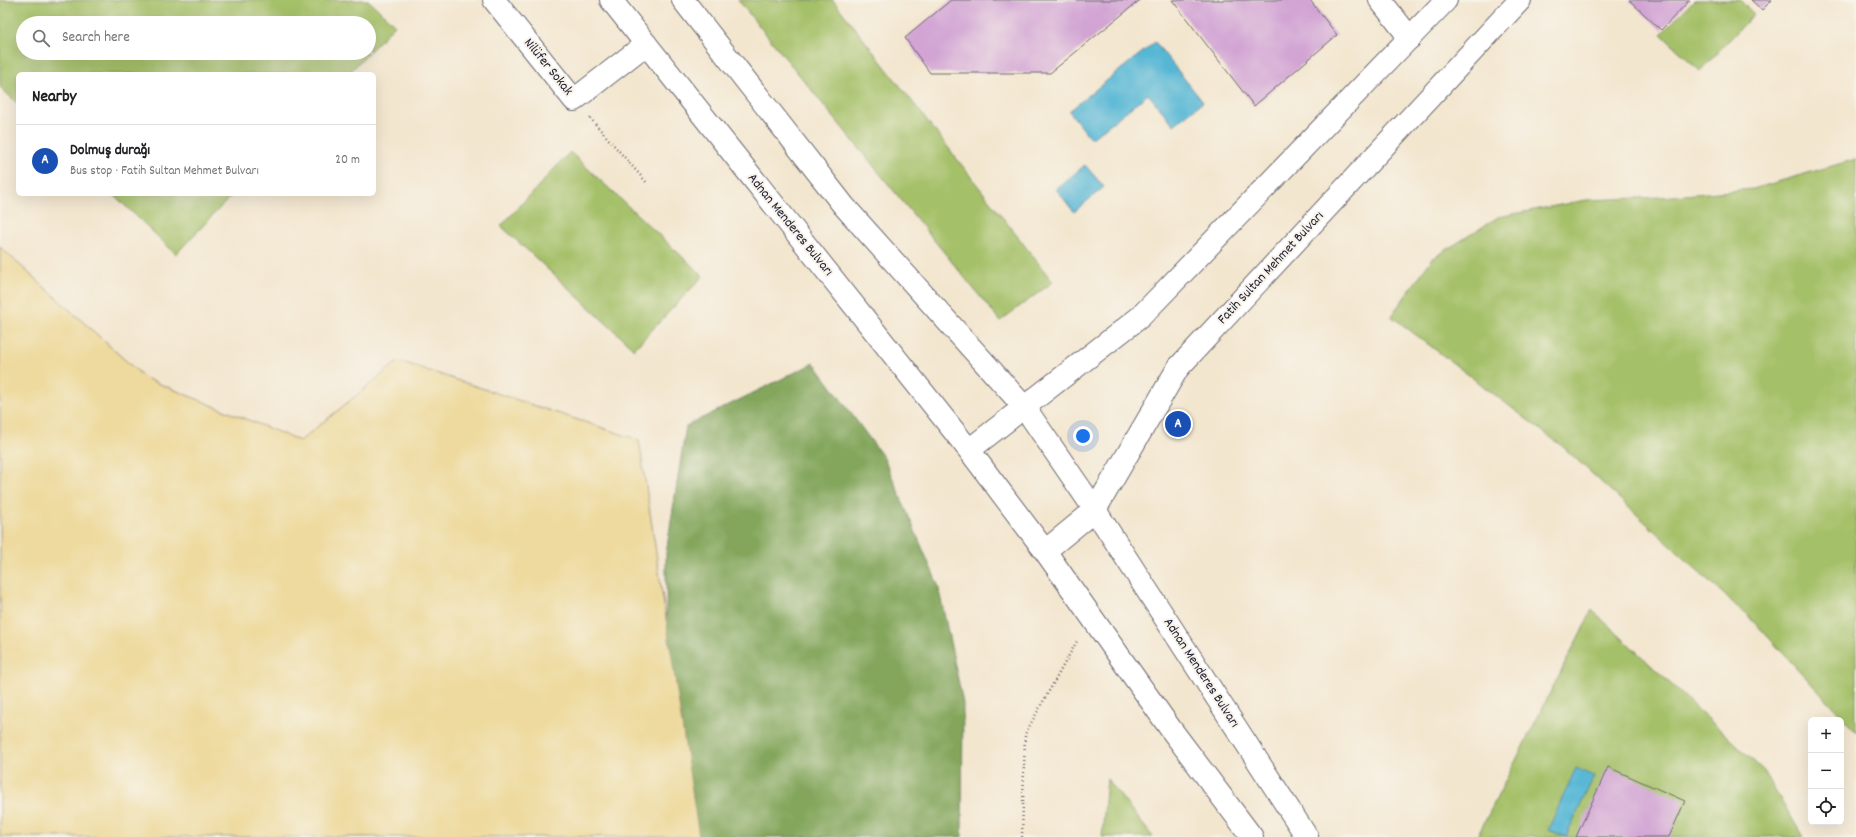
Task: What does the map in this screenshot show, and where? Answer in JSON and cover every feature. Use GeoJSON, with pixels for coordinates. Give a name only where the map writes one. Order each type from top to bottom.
{"type":"FeatureCollection","features":[{"type":"Feature","properties":{"kind":"main road","name":"Nilüfer Sokak"},"geometry":{"type":"LineString","coordinates":[[494,0],[574,100],[646,44]]}},
{"type":"Feature","properties":{"kind":"main road","name":"Adnan Menderes Bulvarı"},"geometry":{"type":"LineString","coordinates":[[612,0],[969,450],[1045,551]]}},
{"type":"Feature","properties":{"kind":"main road"},"geometry":{"type":"LineString","coordinates":[[682,0],[844,206],[1024,408]]}},
{"type":"Feature","properties":{"kind":"main road"},"geometry":{"type":"LineString","coordinates":[[1380,0],[1410,38]]}},
{"type":"Feature","properties":{"kind":"main road"},"geometry":{"type":"LineString","coordinates":[[969,450],[1140,317],[1446,0]]}},
{"type":"Feature","properties":{"kind":"main road","name":"Fatih Sultan Mehmet Bulvarı"},"geometry":{"type":"LineString","coordinates":[[1045,551],[1095,510],[1178,368],[1520,0]]}},
{"type":"Feature","properties":{"kind":"main road","name":"Adnan Menderes Bulvarı"},"geometry":{"type":"LineString","coordinates":[[1024,408],[1095,510],[1307,837]]}},
{"type":"Feature","properties":{"kind":"main road"},"geometry":{"type":"LineString","coordinates":[[1045,551],[1170,728],[1252,837]]}},
{"type":"Feature","properties":{"kind":"path"},"geometry":{"type":"LineString","coordinates":[[574,100],[646,183]]}},
{"type":"Feature","properties":{"kind":"path"},"geometry":{"type":"LineString","coordinates":[[1022,837],[1025,734],[1091,616]]}},
{"type":"Feature","properties":{"kind":"green space"},"geometry":{"type":"Polygon","coordinates":[[[0,0],[368,0],[395,25],[376,45],[376,16],[16,16],[16,60],[361,60],[350,72],[16,72],[16,102],[0,87],[0,0]]]}},
{"type":"Feature","properties":{"kind":"green space"},"geometry":{"type":"Polygon","coordinates":[[[738,0],[833,0],[1053,282],[1000,321],[738,0]]]}},
{"type":"Feature","properties":{"kind":"green space"},"geometry":{"type":"Polygon","coordinates":[[[1694,0],[1740,0],[1754,14],[1700,71],[1661,34],[1694,0]]]}},
{"type":"Feature","properties":{"kind":"green space"},"geometry":{"type":"Polygon","coordinates":[[[570,152],[703,276],[634,349],[501,226],[570,152]]]}},
{"type":"Feature","properties":{"kind":"green space"},"geometry":{"type":"Polygon","coordinates":[[[1856,159],[1856,732],[1844,719],[1844,717],[1842,717],[1757,625],[1562,446],[1391,316],[1432,259],[1498,217],[1586,200],[1661,197],[1753,189],[1856,159]]]}},
{"type":"Feature","properties":{"kind":"green space"},"geometry":{"type":"Polygon","coordinates":[[[115,196],[231,196],[176,254],[115,196]]]}},
{"type":"Feature","properties":{"kind":"green space"},"geometry":{"type":"Polygon","coordinates":[[[814,363],[884,458],[938,585],[963,703],[962,837],[699,837],[667,735],[666,553],[686,426],[814,363]]]}},
{"type":"Feature","properties":{"kind":"green space"},"geometry":{"type":"Polygon","coordinates":[[[1592,610],[1764,771],[1803,837],[1477,837],[1592,610]]]}},
{"type":"Feature","properties":{"kind":"green space"},"geometry":{"type":"Polygon","coordinates":[[[1107,779],[1153,837],[1102,837],[1107,779]]]}},
{"type":"Feature","properties":{"kind":"sand"},"geometry":{"type":"Polygon","coordinates":[[[0,247],[145,378],[300,441],[399,361],[639,440],[699,837],[0,837],[0,247]]]}},
{"type":"Feature","properties":{"kind":"water"},"geometry":{"type":"Polygon","coordinates":[[[1155,42],[1203,102],[1174,125],[1148,94],[1091,139],[1069,111],[1155,42]]]}},
{"type":"Feature","properties":{"kind":"water"},"geometry":{"type":"Polygon","coordinates":[[[1085,165],[1104,187],[1074,212],[1056,189],[1085,165]]]}},
{"type":"Feature","properties":{"kind":"water"},"geometry":{"type":"Polygon","coordinates":[[[1576,768],[1594,776],[1566,837],[1548,830],[1576,768]]]}},
{"type":"Feature","properties":{"kind":"building"},"geometry":{"type":"Polygon","coordinates":[[[951,0],[1140,0],[1050,73],[930,73],[905,38],[951,0]]]}},
{"type":"Feature","properties":{"kind":"building"},"geometry":{"type":"Polygon","coordinates":[[[1172,0],[1310,0],[1337,35],[1254,106],[1172,0]]]}},
{"type":"Feature","properties":{"kind":"building"},"geometry":{"type":"Polygon","coordinates":[[[1629,0],[1690,0],[1661,30],[1629,0]]]}},
{"type":"Feature","properties":{"kind":"building"},"geometry":{"type":"Polygon","coordinates":[[[1751,0],[1772,0],[1762,10],[1751,0]]]}},
{"type":"Feature","properties":{"kind":"building"},"geometry":{"type":"Polygon","coordinates":[[[1608,767],[1685,801],[1669,837],[1576,837],[1608,767]]]}},
{"type":"Feature","properties":{"kind":"place","name":"Dolmuş durağı"},"geometry":{"type":"Point","coordinates":[1178,424]}}]}
